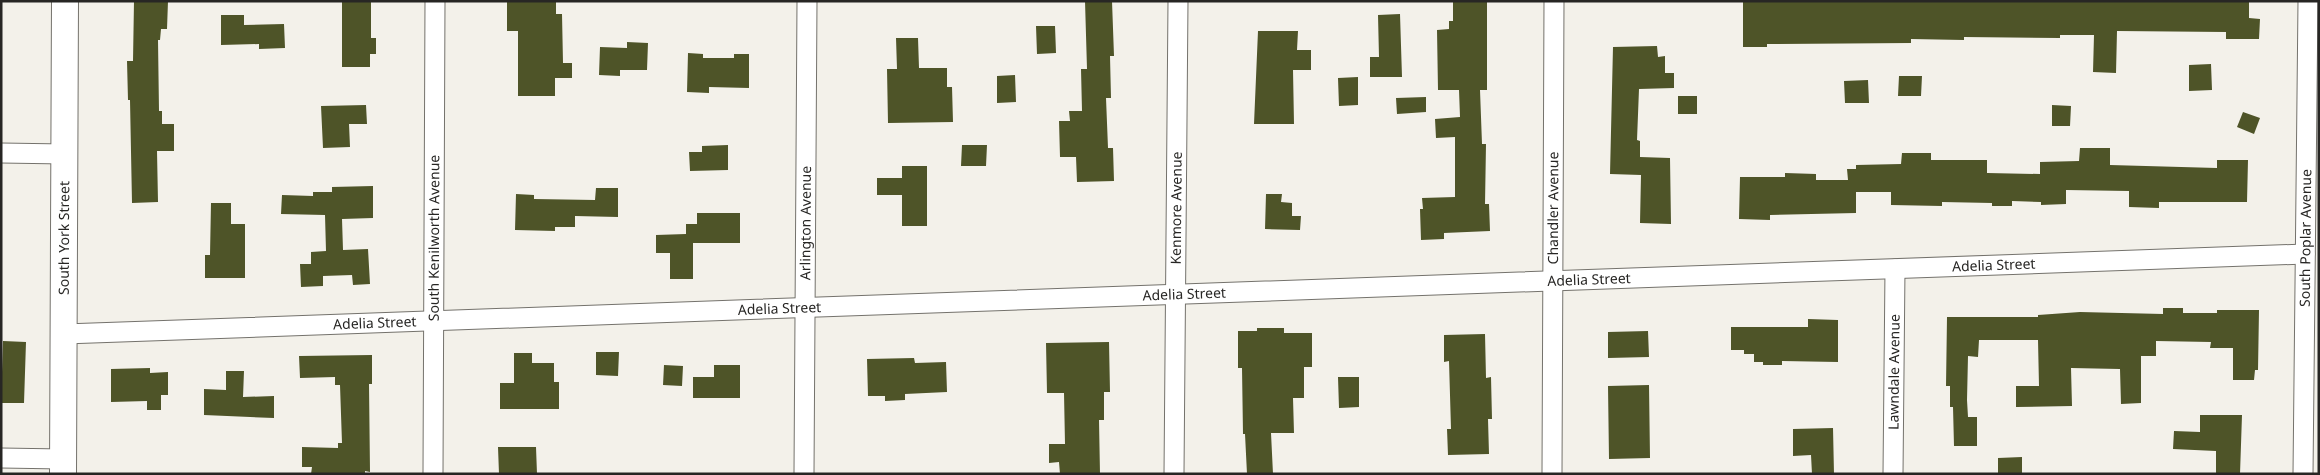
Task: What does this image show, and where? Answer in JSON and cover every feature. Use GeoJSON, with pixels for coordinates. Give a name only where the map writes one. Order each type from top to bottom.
{"type":"FeatureCollection","features":[{"type":"Feature","properties":{"kind":"main road","name":"South York Street"},"geometry":{"type":"LineString","coordinates":[[63,466],[66,1]]}},
{"type":"Feature","properties":{"kind":"street","name":"South Kenilworth Avenue"},"geometry":{"type":"LineString","coordinates":[[432,474],[435,1]]}},
{"type":"Feature","properties":{"kind":"street","name":"Arlington Avenue"},"geometry":{"type":"LineString","coordinates":[[804,474],[807,1]]}},
{"type":"Feature","properties":{"kind":"street","name":"Kenmore Avenue"},"geometry":{"type":"LineString","coordinates":[[1174,474],[1178,1]]}},
{"type":"Feature","properties":{"kind":"street","name":"Chandler Avenue"},"geometry":{"type":"LineString","coordinates":[[1552,474],[1551,281],[1554,1]]}},
{"type":"Feature","properties":{"kind":"street","name":"South Poplar Avenue"},"geometry":{"type":"LineString","coordinates":[[2303,474],[2308,1]]}},
{"type":"Feature","properties":{"kind":"street"},"geometry":{"type":"LineString","coordinates":[[1,153],[65,154]]}},
{"type":"Feature","properties":{"kind":"street","name":"Adelia Street"},"geometry":{"type":"LineString","coordinates":[[64,334],[2305,254]]}},
{"type":"Feature","properties":{"kind":"street","name":"Lawndale Avenue"},"geometry":{"type":"LineString","coordinates":[[1893,474],[1895,269]]}},
{"type":"Feature","properties":{"kind":"street"},"geometry":{"type":"LineString","coordinates":[[1,458],[63,466]]}},
{"type":"Feature","properties":{"kind":"building"},"geometry":{"type":"Polygon","coordinates":[[[134,1],[168,1],[167,29],[161,29],[160,40],[158,40],[159,111],[162,111],[162,124],[174,124],[174,151],[157,151],[158,202],[132,203],[130,100],[128,100],[127,61],[133,61],[134,1]]]}},
{"type":"Feature","properties":{"kind":"building"},"geometry":{"type":"Polygon","coordinates":[[[342,1],[371,1],[371,38],[376,38],[376,54],[370,54],[370,67],[342,67],[342,1]]]}},
{"type":"Feature","properties":{"kind":"building"},"geometry":{"type":"Polygon","coordinates":[[[507,1],[556,1],[556,14],[562,14],[563,63],[572,63],[572,78],[555,78],[555,96],[518,96],[518,31],[507,31],[507,1]]]}},
{"type":"Feature","properties":{"kind":"building"},"geometry":{"type":"Polygon","coordinates":[[[1085,1],[1112,1],[1114,56],[1110,56],[1111,98],[1106,98],[1108,148],[1113,148],[1114,181],[1077,182],[1076,157],[1060,157],[1059,121],[1070,121],[1069,111],[1082,111],[1081,69],[1087,69],[1085,1]]]}},
{"type":"Feature","properties":{"kind":"building"},"geometry":{"type":"Polygon","coordinates":[[[1453,1],[1487,1],[1487,90],[1480,90],[1482,144],[1486,144],[1485,204],[1489,204],[1490,231],[1444,233],[1444,239],[1421,240],[1420,209],[1423,209],[1422,198],[1455,197],[1455,137],[1436,138],[1435,119],[1460,117],[1459,90],[1438,90],[1437,30],[1449,29],[1449,21],[1453,21],[1453,1]]]}},
{"type":"Feature","properties":{"kind":"building"},"geometry":{"type":"Polygon","coordinates":[[[1743,1],[2249,1],[2249,18],[2260,19],[2259,39],[2226,39],[2226,32],[2117,31],[2116,73],[2093,72],[2094,35],[2060,35],[2060,38],[1964,37],[1964,40],[1911,39],[1911,43],[1767,44],[1767,47],[1743,47],[1743,1]]]}},
{"type":"Feature","properties":{"kind":"building"},"geometry":{"type":"Polygon","coordinates":[[[1400,14],[1402,77],[1370,77],[1370,57],[1379,57],[1378,15],[1400,14]]]}},
{"type":"Feature","properties":{"kind":"building"},"geometry":{"type":"Polygon","coordinates":[[[221,15],[244,15],[244,25],[284,24],[285,48],[259,49],[259,44],[221,45],[221,15]]]}},
{"type":"Feature","properties":{"kind":"building"},"geometry":{"type":"Polygon","coordinates":[[[1036,26],[1055,26],[1056,53],[1037,54],[1036,26]]]}},
{"type":"Feature","properties":{"kind":"building"},"geometry":{"type":"Polygon","coordinates":[[[1258,31],[1298,31],[1297,50],[1311,50],[1311,70],[1293,70],[1294,124],[1254,124],[1258,31]]]}},
{"type":"Feature","properties":{"kind":"building"},"geometry":{"type":"Polygon","coordinates":[[[896,38],[918,38],[919,68],[947,68],[947,87],[952,87],[953,122],[888,123],[887,69],[897,69],[896,38]]]}},
{"type":"Feature","properties":{"kind":"building"},"geometry":{"type":"Polygon","coordinates":[[[627,42],[648,43],[647,70],[620,70],[620,76],[599,75],[600,47],[627,48],[627,42]]]}},
{"type":"Feature","properties":{"kind":"building"},"geometry":{"type":"Polygon","coordinates":[[[1657,46],[1658,57],[1665,56],[1665,73],[1674,73],[1674,88],[1639,89],[1637,140],[1640,141],[1640,157],[1670,158],[1671,224],[1640,223],[1641,175],[1610,174],[1613,47],[1657,46]]]}},
{"type":"Feature","properties":{"kind":"building"},"geometry":{"type":"Polygon","coordinates":[[[688,53],[703,54],[703,58],[734,58],[734,54],[749,54],[749,88],[709,87],[709,93],[687,92],[688,53]]]}},
{"type":"Feature","properties":{"kind":"building"},"geometry":{"type":"Polygon","coordinates":[[[2211,64],[2212,90],[2189,91],[2189,65],[2211,64]]]}},
{"type":"Feature","properties":{"kind":"building"},"geometry":{"type":"Polygon","coordinates":[[[1015,75],[1016,102],[997,103],[997,76],[1015,75]]]}},
{"type":"Feature","properties":{"kind":"building"},"geometry":{"type":"Polygon","coordinates":[[[1899,76],[1922,76],[1921,96],[1898,96],[1899,76]]]}},
{"type":"Feature","properties":{"kind":"building"},"geometry":{"type":"Polygon","coordinates":[[[1358,77],[1358,105],[1339,106],[1338,78],[1358,77]]]}},
{"type":"Feature","properties":{"kind":"building"},"geometry":{"type":"Polygon","coordinates":[[[1868,80],[1869,103],[1845,103],[1844,81],[1868,80]]]}},
{"type":"Feature","properties":{"kind":"building"},"geometry":{"type":"Polygon","coordinates":[[[1678,96],[1697,96],[1697,114],[1678,114],[1678,96]]]}},
{"type":"Feature","properties":{"kind":"building"},"geometry":{"type":"Polygon","coordinates":[[[1426,97],[1426,112],[1397,114],[1396,98],[1426,97]]]}},
{"type":"Feature","properties":{"kind":"building"},"geometry":{"type":"Polygon","coordinates":[[[366,105],[367,124],[349,124],[350,147],[323,148],[321,106],[366,105]]]}},
{"type":"Feature","properties":{"kind":"building"},"geometry":{"type":"Polygon","coordinates":[[[2052,105],[2071,106],[2070,126],[2052,126],[2052,105]]]}},
{"type":"Feature","properties":{"kind":"building"},"geometry":{"type":"Polygon","coordinates":[[[2243,112],[2260,118],[2254,134],[2237,127],[2243,112]]]}},
{"type":"Feature","properties":{"kind":"building"},"geometry":{"type":"Polygon","coordinates":[[[728,145],[728,170],[690,171],[689,152],[702,152],[702,146],[728,145]]]}},
{"type":"Feature","properties":{"kind":"building"},"geometry":{"type":"Polygon","coordinates":[[[962,145],[987,145],[986,166],[961,166],[962,145]]]}},
{"type":"Feature","properties":{"kind":"building"},"geometry":{"type":"Polygon","coordinates":[[[2080,148],[2110,148],[2110,165],[2217,168],[2217,160],[2248,160],[2247,202],[2159,202],[2159,208],[2129,207],[2129,191],[2066,190],[2066,204],[2041,205],[2041,202],[2012,201],[2012,206],[1992,206],[1992,203],[1942,202],[1942,206],[1891,205],[1891,192],[1856,192],[1856,213],[1770,215],[1770,220],[1739,219],[1740,177],[1785,177],[1785,173],[1816,174],[1816,180],[1848,180],[1847,169],[1856,169],[1856,165],[1901,164],[1902,153],[1931,153],[1931,160],[1987,160],[1987,173],[2040,174],[2040,162],[2079,161],[2080,148]]]}},
{"type":"Feature","properties":{"kind":"building"},"geometry":{"type":"Polygon","coordinates":[[[902,166],[927,166],[927,226],[902,226],[902,195],[877,195],[877,178],[902,178],[902,166]]]}},
{"type":"Feature","properties":{"kind":"building"},"geometry":{"type":"Polygon","coordinates":[[[373,186],[373,218],[342,219],[343,250],[368,249],[370,284],[353,285],[352,275],[323,276],[323,286],[301,287],[300,264],[311,264],[311,252],[326,251],[325,215],[281,214],[282,195],[313,196],[313,192],[332,192],[332,187],[373,186]]]}},
{"type":"Feature","properties":{"kind":"building"},"geometry":{"type":"Polygon","coordinates":[[[596,188],[618,188],[618,217],[575,216],[575,227],[555,227],[555,231],[515,230],[516,194],[534,195],[534,199],[595,200],[596,188]]]}},
{"type":"Feature","properties":{"kind":"building"},"geometry":{"type":"Polygon","coordinates":[[[1266,194],[1282,194],[1281,202],[1292,203],[1292,216],[1301,216],[1300,230],[1265,229],[1266,194]]]}},
{"type":"Feature","properties":{"kind":"building"},"geometry":{"type":"Polygon","coordinates":[[[211,203],[231,203],[231,224],[245,224],[245,278],[205,278],[205,255],[210,255],[211,203]]]}},
{"type":"Feature","properties":{"kind":"building"},"geometry":{"type":"Polygon","coordinates":[[[697,213],[740,213],[740,243],[693,243],[693,279],[670,279],[670,253],[656,253],[656,235],[686,234],[686,224],[697,224],[697,213]]]}},
{"type":"Feature","properties":{"kind":"building"},"geometry":{"type":"Polygon","coordinates":[[[2163,308],[2183,308],[2183,313],[2217,313],[2217,310],[2259,310],[2258,370],[2255,370],[2254,380],[2233,380],[2233,348],[2210,348],[2211,342],[2156,341],[2156,356],[2141,356],[2141,403],[2121,404],[2120,369],[2071,368],[2072,406],[2016,407],[2016,386],[2039,386],[2038,340],[1979,340],[1978,357],[1968,356],[1967,400],[1968,417],[1977,417],[1977,446],[1954,446],[1953,407],[1950,407],[1950,386],[1946,386],[1947,317],[2038,317],[2038,315],[2080,312],[2163,314],[2163,308]]]}},
{"type":"Feature","properties":{"kind":"building"},"geometry":{"type":"Polygon","coordinates":[[[1808,319],[1838,320],[1838,362],[1782,361],[1782,365],[1763,365],[1763,362],[1754,362],[1754,354],[1744,354],[1744,350],[1731,350],[1731,327],[1808,327],[1808,319]]]}},
{"type":"Feature","properties":{"kind":"building"},"geometry":{"type":"Polygon","coordinates":[[[1257,328],[1284,328],[1284,333],[1312,333],[1312,367],[1304,367],[1304,398],[1293,398],[1294,433],[1271,433],[1273,474],[1247,474],[1245,434],[1243,434],[1242,368],[1238,368],[1238,331],[1257,331],[1257,328]]]}},
{"type":"Feature","properties":{"kind":"building"},"geometry":{"type":"Polygon","coordinates":[[[1648,331],[1649,357],[1608,358],[1608,332],[1648,331]]]}},
{"type":"Feature","properties":{"kind":"building"},"geometry":{"type":"Polygon","coordinates":[[[1485,334],[1486,378],[1491,377],[1492,419],[1488,419],[1489,454],[1448,455],[1447,429],[1451,429],[1449,361],[1444,362],[1444,335],[1485,334]]]}},
{"type":"Feature","properties":{"kind":"building"},"geometry":{"type":"Polygon","coordinates":[[[3,341],[26,342],[24,403],[1,403],[3,341]]]}},
{"type":"Feature","properties":{"kind":"building"},"geometry":{"type":"Polygon","coordinates":[[[1109,342],[1110,392],[1104,392],[1104,420],[1099,420],[1100,474],[1060,474],[1059,462],[1049,463],[1049,444],[1065,444],[1064,393],[1047,393],[1046,343],[1109,342]]]}},
{"type":"Feature","properties":{"kind":"building"},"geometry":{"type":"Polygon","coordinates":[[[596,352],[619,352],[618,376],[596,375],[596,352]]]}},
{"type":"Feature","properties":{"kind":"building"},"geometry":{"type":"Polygon","coordinates":[[[514,353],[532,353],[532,363],[554,363],[554,382],[559,382],[559,409],[500,409],[500,383],[514,383],[514,353]]]}},
{"type":"Feature","properties":{"kind":"building"},"geometry":{"type":"Polygon","coordinates":[[[372,355],[372,384],[369,384],[370,472],[365,471],[365,474],[311,474],[312,467],[302,467],[302,447],[338,448],[338,443],[342,443],[340,385],[335,385],[335,377],[300,378],[299,356],[372,355]]]}},
{"type":"Feature","properties":{"kind":"building"},"geometry":{"type":"Polygon","coordinates":[[[914,358],[915,363],[946,362],[947,392],[905,394],[905,400],[885,401],[885,396],[868,396],[867,359],[914,358]]]}},
{"type":"Feature","properties":{"kind":"building"},"geometry":{"type":"Polygon","coordinates":[[[664,365],[683,366],[682,386],[663,385],[664,365]]]}},
{"type":"Feature","properties":{"kind":"building"},"geometry":{"type":"Polygon","coordinates":[[[714,365],[740,365],[740,398],[693,398],[693,377],[714,377],[714,365]]]}},
{"type":"Feature","properties":{"kind":"building"},"geometry":{"type":"Polygon","coordinates":[[[150,368],[150,373],[168,372],[168,395],[161,395],[161,410],[147,410],[147,401],[111,402],[111,369],[150,368]]]}},
{"type":"Feature","properties":{"kind":"building"},"geometry":{"type":"Polygon","coordinates":[[[226,371],[244,371],[243,397],[274,396],[274,418],[204,415],[204,389],[226,390],[226,371]]]}},
{"type":"Feature","properties":{"kind":"building"},"geometry":{"type":"Polygon","coordinates":[[[1338,377],[1359,377],[1359,407],[1339,408],[1338,377]]]}},
{"type":"Feature","properties":{"kind":"building"},"geometry":{"type":"Polygon","coordinates":[[[1649,385],[1650,458],[1609,459],[1608,386],[1649,385]]]}},
{"type":"Feature","properties":{"kind":"building"},"geometry":{"type":"Polygon","coordinates":[[[2200,415],[2242,415],[2240,474],[2216,474],[2216,451],[2173,449],[2174,431],[2200,432],[2200,415]]]}},
{"type":"Feature","properties":{"kind":"building"},"geometry":{"type":"Polygon","coordinates":[[[1833,428],[1834,474],[1812,474],[1811,455],[1793,456],[1793,429],[1833,428]]]}},
{"type":"Feature","properties":{"kind":"building"},"geometry":{"type":"Polygon","coordinates":[[[498,447],[536,447],[537,474],[499,474],[498,447]]]}},
{"type":"Feature","properties":{"kind":"building"},"geometry":{"type":"Polygon","coordinates":[[[2022,457],[2022,474],[1998,474],[1998,458],[2022,457]]]}}]}
